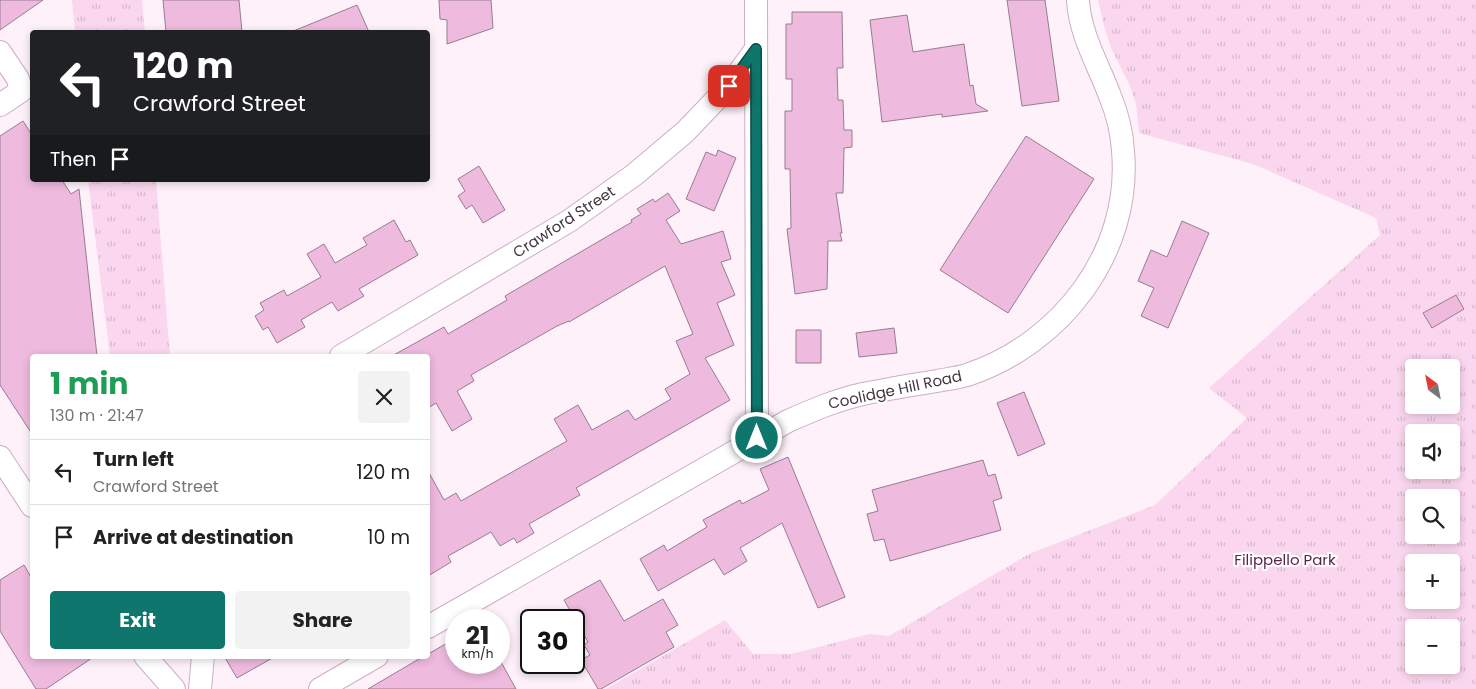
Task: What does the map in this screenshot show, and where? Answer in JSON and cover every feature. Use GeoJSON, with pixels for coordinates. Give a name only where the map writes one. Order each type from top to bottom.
{"type":"FeatureCollection","features":[{"type":"Feature","properties":{"kind":"street"},"geometry":{"type":"LineString","coordinates":[[756,0],[757,438]]}},
{"type":"Feature","properties":{"kind":"street","name":"Coolidge Hill Road"},"geometry":{"type":"LineString","coordinates":[[430,626],[788,421],[836,401],[864,394],[964,376],[988,368],[1018,351],[1053,324],[1090,282],[1114,232],[1121,205],[1124,176],[1119,122],[1110,96],[1087,44],[1079,15],[1078,0]]}},
{"type":"Feature","properties":{"kind":"street","name":"Crawford Street"},"geometry":{"type":"LineString","coordinates":[[344,354],[568,221],[634,175],[685,132],[729,86],[756,49]]}},
{"type":"Feature","properties":{"kind":"street"},"geometry":{"type":"LineString","coordinates":[[0,52],[18,79],[21,91],[0,105]]}},
{"type":"Feature","properties":{"kind":"street"},"geometry":{"type":"LineString","coordinates":[[0,457],[30,503]]}},
{"type":"Feature","properties":{"kind":"street"},"geometry":{"type":"LineString","coordinates":[[149,659],[174,689]]}},
{"type":"Feature","properties":{"kind":"street"},"geometry":{"type":"LineString","coordinates":[[200,689],[203,659]]}},
{"type":"Feature","properties":{"kind":"street"},"geometry":{"type":"LineString","coordinates":[[320,689],[372,659]]}},
{"type":"Feature","properties":{"kind":"green space"},"geometry":{"type":"Polygon","coordinates":[[[72,0],[142,0],[145,30],[75,30],[72,0]]]}},
{"type":"Feature","properties":{"kind":"green space","name":"Filippello Park"},"geometry":{"type":"Polygon","coordinates":[[[1098,0],[1476,0],[1476,689],[606,689],[725,620],[753,654],[791,654],[869,634],[889,636],[1029,554],[1155,505],[1247,418],[1209,388],[1380,235],[1376,218],[1253,164],[1139,133],[1136,104],[1130,86],[1112,50],[1098,0]]]}},
{"type":"Feature","properties":{"kind":"green space"},"geometry":{"type":"Polygon","coordinates":[[[88,182],[156,182],[170,354],[110,354],[88,182]]]}},
{"type":"Feature","properties":{"kind":"building"},"geometry":{"type":"Polygon","coordinates":[[[0,0],[43,0],[0,30],[0,0]]]}},
{"type":"Feature","properties":{"kind":"building"},"geometry":{"type":"Polygon","coordinates":[[[163,0],[239,0],[242,30],[166,30],[163,0]]]}},
{"type":"Feature","properties":{"kind":"building"},"geometry":{"type":"Polygon","coordinates":[[[439,0],[491,0],[493,28],[447,44],[447,20],[440,19],[439,0]]]}},
{"type":"Feature","properties":{"kind":"building"},"geometry":{"type":"Polygon","coordinates":[[[1007,0],[1045,0],[1059,101],[1022,106],[1007,0]]]}},
{"type":"Feature","properties":{"kind":"building"},"geometry":{"type":"Polygon","coordinates":[[[357,5],[368,30],[296,30],[357,5]]]}},
{"type":"Feature","properties":{"kind":"building"},"geometry":{"type":"Polygon","coordinates":[[[792,12],[842,12],[843,68],[837,68],[838,100],[843,100],[844,130],[852,130],[852,147],[844,148],[843,193],[836,193],[842,241],[828,241],[827,289],[795,294],[787,229],[791,228],[790,169],[785,169],[785,111],[792,111],[792,79],[786,79],[786,24],[792,24],[792,12]]]}},
{"type":"Feature","properties":{"kind":"building"},"geometry":{"type":"Polygon","coordinates":[[[907,15],[913,52],[964,44],[970,86],[973,85],[976,104],[988,111],[942,117],[942,114],[882,122],[870,20],[907,15]]]}},
{"type":"Feature","properties":{"kind":"building"},"geometry":{"type":"Polygon","coordinates":[[[23,121],[30,132],[30,182],[63,182],[71,194],[79,189],[97,354],[30,354],[30,431],[0,385],[0,136],[23,121]]]}},
{"type":"Feature","properties":{"kind":"building"},"geometry":{"type":"Polygon","coordinates":[[[1026,136],[1094,179],[1008,313],[940,270],[1026,136]]]}},
{"type":"Feature","properties":{"kind":"building"},"geometry":{"type":"Polygon","coordinates":[[[718,150],[736,158],[714,211],[686,199],[706,152],[716,156],[718,150]]]}},
{"type":"Feature","properties":{"kind":"building"},"geometry":{"type":"Polygon","coordinates":[[[479,166],[505,210],[483,223],[472,205],[466,209],[458,196],[465,191],[458,179],[479,166]]]}},
{"type":"Feature","properties":{"kind":"building"},"geometry":{"type":"Polygon","coordinates":[[[668,193],[680,211],[666,220],[681,244],[723,231],[731,259],[721,262],[735,295],[717,303],[734,345],[705,358],[730,400],[576,488],[580,495],[529,524],[534,533],[517,543],[514,538],[500,546],[491,532],[448,556],[451,562],[430,575],[430,475],[444,500],[456,493],[461,501],[567,441],[554,419],[578,405],[592,430],[628,410],[635,420],[671,399],[665,389],[690,374],[676,341],[693,334],[665,266],[569,322],[557,326],[471,375],[474,381],[457,391],[472,419],[452,431],[436,403],[430,407],[430,354],[396,354],[444,327],[448,334],[507,300],[505,296],[632,222],[631,220],[641,214],[637,209],[653,199],[655,202],[668,193]]]}},
{"type":"Feature","properties":{"kind":"building"},"geometry":{"type":"Polygon","coordinates":[[[394,220],[406,242],[410,240],[418,255],[359,289],[364,296],[338,311],[332,302],[301,320],[305,327],[277,343],[268,327],[263,330],[255,316],[264,310],[260,303],[284,290],[287,296],[321,277],[307,254],[324,244],[335,263],[367,245],[363,238],[394,220]]]}},
{"type":"Feature","properties":{"kind":"building"},"geometry":{"type":"Polygon","coordinates":[[[1182,221],[1209,233],[1168,328],[1141,316],[1154,288],[1138,281],[1151,250],[1167,257],[1182,221]]]}},
{"type":"Feature","properties":{"kind":"building"},"geometry":{"type":"Polygon","coordinates":[[[1456,295],[1464,309],[1432,328],[1423,313],[1456,295]]]}},
{"type":"Feature","properties":{"kind":"building"},"geometry":{"type":"Polygon","coordinates":[[[894,328],[897,353],[859,357],[856,333],[894,328]]]}},
{"type":"Feature","properties":{"kind":"building"},"geometry":{"type":"Polygon","coordinates":[[[796,330],[821,330],[821,363],[796,363],[796,330]]]}},
{"type":"Feature","properties":{"kind":"building"},"geometry":{"type":"Polygon","coordinates":[[[1024,392],[1045,444],[1018,456],[997,403],[1024,392]]]}},
{"type":"Feature","properties":{"kind":"building"},"geometry":{"type":"Polygon","coordinates":[[[788,457],[845,597],[818,608],[782,523],[740,548],[747,561],[724,575],[714,559],[658,591],[640,559],[664,545],[667,551],[707,527],[703,520],[740,500],[742,504],[769,490],[760,469],[788,457]]]}},
{"type":"Feature","properties":{"kind":"building"},"geometry":{"type":"Polygon","coordinates":[[[983,460],[988,476],[995,474],[1002,498],[993,501],[1001,530],[890,561],[884,539],[874,541],[867,514],[878,511],[872,490],[983,460]]]}},
{"type":"Feature","properties":{"kind":"building"},"geometry":{"type":"Polygon","coordinates":[[[24,565],[30,576],[30,659],[91,659],[46,689],[36,689],[0,631],[0,580],[24,565]]]}},
{"type":"Feature","properties":{"kind":"building"},"geometry":{"type":"Polygon","coordinates":[[[600,580],[624,621],[663,599],[678,625],[666,632],[674,647],[598,689],[585,667],[585,658],[590,655],[585,647],[588,642],[585,637],[585,609],[569,609],[564,600],[600,580]]]}},
{"type":"Feature","properties":{"kind":"building"},"geometry":{"type":"Polygon","coordinates":[[[445,644],[445,674],[508,674],[516,689],[368,689],[419,659],[430,659],[430,653],[445,644]]]}},
{"type":"Feature","properties":{"kind":"building"},"geometry":{"type":"Polygon","coordinates":[[[226,659],[271,659],[237,678],[226,659]]]}},
{"type":"Feature","properties":{"kind":"route"},"geometry":{"type":"LineString","coordinates":[[729,86],[756,49],[757,438]]}}]}
